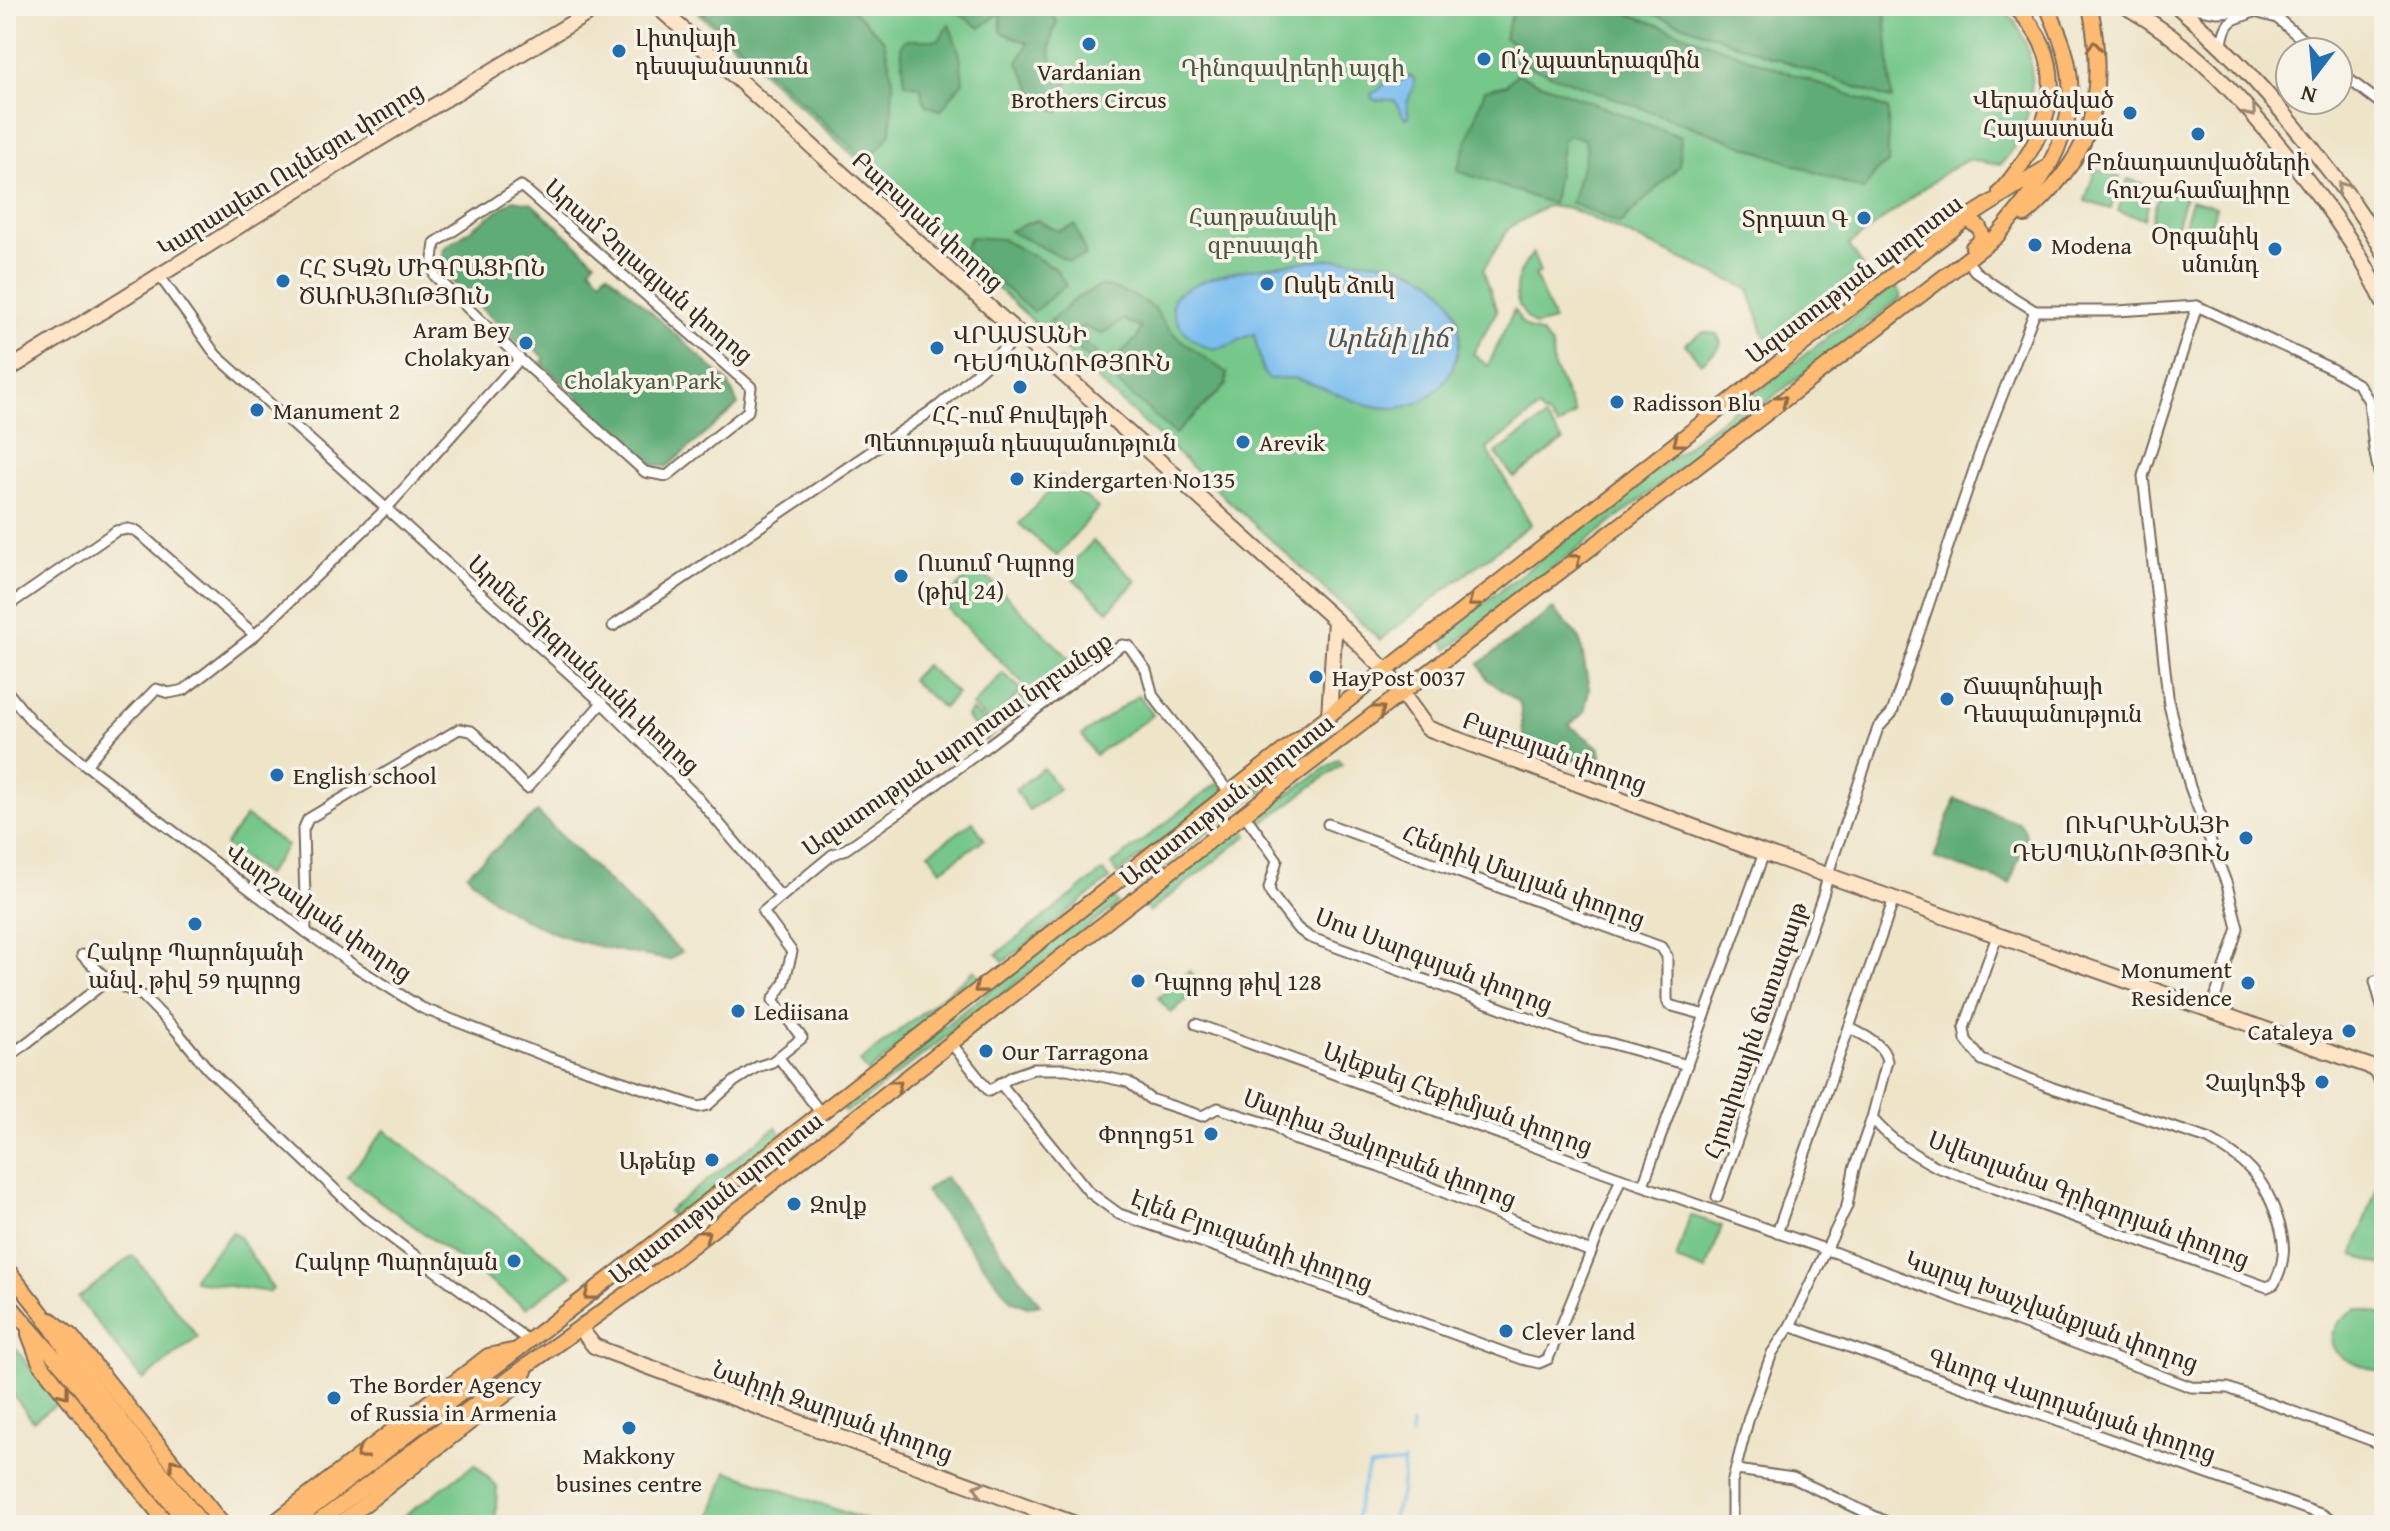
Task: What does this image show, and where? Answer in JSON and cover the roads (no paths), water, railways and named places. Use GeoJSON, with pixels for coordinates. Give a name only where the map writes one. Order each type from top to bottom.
{"type":"FeatureCollection","features":[{"type":"Feature","properties":{"kind":"main road"},"geometry":{"type":"LineString","coordinates":[[1991,203],[2029,155],[2041,133],[2052,92],[2041,39],[2014,6]]}},
{"type":"Feature","properties":{"kind":"main road","name":"Ազատության պողոտա"},"geometry":{"type":"LineString","coordinates":[[314,1525],[666,1266],[1244,814],[1996,237],[2030,197],[2049,166],[2067,123],[2070,72],[2063,43],[2047,6]]}},
{"type":"Feature","properties":{"kind":"main road"},"geometry":{"type":"LineString","coordinates":[[1996,237],[2046,194],[2072,161],[2088,131],[2097,76],[2091,12]]}},
{"type":"Feature","properties":{"kind":"main road","name":"Ազատության պողոտա"},"geometry":{"type":"LineString","coordinates":[[290,1525],[651,1247],[1229,792],[1966,219],[2049,166]]}},
{"type":"Feature","properties":{"kind":"main road"},"geometry":{"type":"LineString","coordinates":[[1935,283],[1941,273],[1979,243],[1982,234],[1979,227],[1966,219]]}},
{"type":"Feature","properties":{"kind":"main road"},"geometry":{"type":"LineString","coordinates":[[651,1247],[666,1266]]}},
{"type":"Feature","properties":{"kind":"main road"},"geometry":{"type":"LineString","coordinates":[[6,1268],[74,1361],[203,1525]]}},
{"type":"Feature","properties":{"kind":"main road"},"geometry":{"type":"LineString","coordinates":[[6,1301],[65,1369],[188,1525]]}},
{"type":"Feature","properties":{"kind":"main road"},"geometry":{"type":"LineString","coordinates":[[41,1312],[71,1336],[223,1525]]}},
{"type":"Feature","properties":{"kind":"main road"},"geometry":{"type":"LineString","coordinates":[[26,1326],[40,1363],[168,1525]]}},
{"type":"Feature","properties":{"kind":"main road","name":"Ազատության պողոտա"},"geometry":{"type":"LineString","coordinates":[[271,1525],[488,1356],[523,1345]]}},
{"type":"Feature","properties":{"kind":"main road","name":"Ազատության պողոտա"},"geometry":{"type":"LineString","coordinates":[[338,1525],[515,1387],[529,1364]]}},
{"type":"Feature","properties":{"kind":"street","name":"Կարապետ Ուլնեցու փողոց"},"geometry":{"type":"LineString","coordinates":[[6,371],[600,6]]}},
{"type":"Feature","properties":{"kind":"street","name":"Բաբայան փողոց"},"geometry":{"type":"LineString","coordinates":[[657,6],[1335,620],[1404,692],[1427,728],[1764,853],[2369,1066]]}},
{"type":"Feature","properties":{"kind":"street"},"geometry":{"type":"LineString","coordinates":[[2125,6],[2160,26],[2197,56],[2239,97],[2325,201],[2384,303]]}},
{"type":"Feature","properties":{"kind":"street"},"geometry":{"type":"LineString","coordinates":[[2178,6],[2218,12],[2255,10],[2277,18],[2298,36]]}},
{"type":"Feature","properties":{"kind":"street"},"geometry":{"type":"LineString","coordinates":[[2178,6],[2222,44],[2306,140],[2346,192],[2384,253]]}},
{"type":"Feature","properties":{"kind":"street"},"geometry":{"type":"LineString","coordinates":[[2222,44],[2224,28],[2228,23],[2255,10]]}},
{"type":"Feature","properties":{"kind":"street"},"geometry":{"type":"LineString","coordinates":[[2354,83],[2384,106]]}},
{"type":"Feature","properties":{"kind":"street","name":"Արամ Չոլագյան փողոց"},"geometry":{"type":"LineString","coordinates":[[521,186],[751,387],[748,411],[667,476],[645,472],[520,359],[435,276],[432,267],[435,243],[521,186]]}},
{"type":"Feature","properties":{"kind":"street"},"geometry":{"type":"LineString","coordinates":[[1966,259],[1975,271],[2035,311],[2117,311],[2197,306],[2332,369],[2359,385],[2369,401],[2374,449],[2384,486]]}},
{"type":"Feature","properties":{"kind":"street","name":"Արմեն Տիգրանյանի փողոց"},"geometry":{"type":"LineString","coordinates":[[159,275],[216,355],[602,703],[697,797],[781,897]]}},
{"type":"Feature","properties":{"kind":"street"},"geometry":{"type":"LineString","coordinates":[[2197,306],[2143,476],[2169,705],[2190,787],[2227,885],[2238,928],[2211,1010]]}},
{"type":"Feature","properties":{"kind":"street","name":"Հյուսիսային ճառագայթ"},"geometry":{"type":"LineString","coordinates":[[1717,1197],[1878,728],[1892,713],[1979,455],[2035,311]]}},
{"type":"Feature","properties":{"kind":"street"},"geometry":{"type":"LineString","coordinates":[[613,626],[940,405],[1021,334]]}},
{"type":"Feature","properties":{"kind":"street"},"geometry":{"type":"LineString","coordinates":[[86,765],[156,689],[169,693],[184,690],[255,635],[386,509],[520,359]]}},
{"type":"Feature","properties":{"kind":"street"},"geometry":{"type":"LineString","coordinates":[[6,607],[116,531],[128,529],[137,531],[255,635]]}},
{"type":"Feature","properties":{"kind":"street"},"geometry":{"type":"LineString","coordinates":[[1329,716],[1335,620]]}},
{"type":"Feature","properties":{"kind":"street","name":"Ազատության պողոտա նրբանցք"},"geometry":{"type":"LineString","coordinates":[[781,897],[832,855],[846,849],[898,813],[1122,645],[1129,646],[1146,670],[1153,696],[1229,792]]}},
{"type":"Feature","properties":{"kind":"street","name":"Վարշավյան փողոց"},"geometry":{"type":"LineString","coordinates":[[6,690],[32,722],[86,765],[306,932],[422,1008],[504,1041],[689,1105],[708,1105],[735,1081],[779,1058]]}},
{"type":"Feature","properties":{"kind":"street"},"geometry":{"type":"LineString","coordinates":[[306,932],[305,824],[308,819],[459,729],[471,731],[477,736],[527,788],[602,703]]}},
{"type":"Feature","properties":{"kind":"street","name":"Սոս Սարգսյան փողոց"},"geometry":{"type":"LineString","coordinates":[[1244,814],[1277,860],[1269,888],[1271,894],[1302,934],[1585,1039],[1687,1065]]}},
{"type":"Feature","properties":{"kind":"street","name":"Հենրիկ Մալյան փողոց"},"geometry":{"type":"LineString","coordinates":[[1328,824],[1661,947],[1667,956],[1669,1005],[1705,1015]]}},
{"type":"Feature","properties":{"kind":"street"},"geometry":{"type":"LineString","coordinates":[[1643,1185],[1764,853]]}},
{"type":"Feature","properties":{"kind":"street"},"geometry":{"type":"LineString","coordinates":[[781,897],[763,912],[792,952],[784,983],[773,1000],[802,1038],[779,1058],[820,1112]]}},
{"type":"Feature","properties":{"kind":"street"},"geometry":{"type":"LineString","coordinates":[[1777,1233],[1894,899]]}},
{"type":"Feature","properties":{"kind":"street","name":"Սվետլանա Գրիգորյան փողոց"},"geometry":{"type":"LineString","coordinates":[[1872,1118],[1908,1152],[1937,1167],[2267,1287],[2276,1281],[2284,1255],[2283,1234],[2273,1203],[2251,1169],[2231,1152],[2208,1139],[2053,1088],[1982,1060],[1966,1040],[1964,1028],[1997,936]]}},
{"type":"Feature","properties":{"kind":"street"},"geometry":{"type":"LineString","coordinates":[[82,955],[108,980],[143,996],[208,1069],[365,1218],[523,1345]]}},
{"type":"Feature","properties":{"kind":"street"},"geometry":{"type":"LineString","coordinates":[[2384,979],[2375,981],[2384,1014]]}},
{"type":"Feature","properties":{"kind":"street"},"geometry":{"type":"LineString","coordinates":[[6,1059],[108,980]]}},
{"type":"Feature","properties":{"kind":"street","name":"Ալեքսեյ Հեքիմյան փողոց"},"geometry":{"type":"LineString","coordinates":[[1196,1024],[1707,1208]]}},
{"type":"Feature","properties":{"kind":"street"},"geometry":{"type":"LineString","coordinates":[[1729,1525],[1732,1517],[1732,1483],[1745,1431],[1772,1353],[1790,1326],[1847,1206],[1854,1169],[1887,1061],[1886,1053],[1880,1046],[1850,1028]]}},
{"type":"Feature","properties":{"kind":"street"},"geometry":{"type":"LineString","coordinates":[[951,1043],[989,1091],[1000,1083]]}},
{"type":"Feature","properties":{"kind":"street"},"geometry":{"type":"LineString","coordinates":[[2369,1066],[2384,1063]]}},
{"type":"Feature","properties":{"kind":"street"},"geometry":{"type":"LineString","coordinates":[[2369,1066],[2384,1084]]}},
{"type":"Feature","properties":{"kind":"street","name":"Մարիա Յակոբսեն փողոց"},"geometry":{"type":"LineString","coordinates":[[1000,1083],[1033,1069],[1067,1069],[1128,1082],[1150,1099],[1202,1116],[1218,1108],[1275,1126],[1293,1139],[1379,1166],[1591,1252]]}},
{"type":"Feature","properties":{"kind":"street","name":"Էլեն Բյուզանդի փողոց"},"geometry":{"type":"LineString","coordinates":[[1000,1083],[1089,1192],[1119,1214],[1522,1359],[1539,1363],[1548,1359],[1591,1252]]}},
{"type":"Feature","properties":{"kind":"street"},"geometry":{"type":"LineString","coordinates":[[1591,1252],[1621,1178]]}},
{"type":"Feature","properties":{"kind":"street","name":"Կարպ Խաչվանքյան փողոց"},"geometry":{"type":"LineString","coordinates":[[1707,1208],[1828,1250],[2191,1387],[2228,1388],[2384,1445]]}},
{"type":"Feature","properties":{"kind":"street","name":"Գևորգ Վարդանյան փողոց"},"geometry":{"type":"LineString","coordinates":[[1790,1326],[2323,1515],[2338,1525]]}},
{"type":"Feature","properties":{"kind":"street","name":"Նաիրի Զարյան փողոց"},"geometry":{"type":"LineString","coordinates":[[580,1328],[594,1346],[1078,1525]]}},
{"type":"Feature","properties":{"kind":"street"},"geometry":{"type":"LineString","coordinates":[[1737,1470],[1793,1478],[1893,1525]]}},
{"type":"Feature","properties":{"kind":"water"},"geometry":{"type":"Polygon","coordinates":[[[1410,76],[1414,78],[1414,84],[1408,100],[1407,118],[1395,101],[1372,99],[1371,94],[1386,82],[1399,82],[1410,76]]]}},
{"type":"Feature","properties":{"kind":"water","name":"Արենի լիճ"},"geometry":{"type":"Polygon","coordinates":[[[1331,259],[1370,261],[1410,269],[1433,281],[1449,298],[1457,317],[1460,338],[1456,359],[1447,378],[1433,393],[1415,404],[1392,408],[1359,402],[1294,378],[1269,379],[1263,372],[1254,334],[1228,346],[1211,348],[1188,335],[1173,312],[1175,296],[1209,279],[1250,269],[1331,259]]]}},
{"type":"Feature","properties":{"kind":"waterway"},"geometry":{"type":"LineString","coordinates":[[1411,1435],[1412,1424]]}},
{"type":"Feature","properties":{"kind":"waterway"},"geometry":{"type":"LineString","coordinates":[[1390,1525],[1401,1494],[1404,1461]]}},
{"type":"Feature","properties":{"kind":"waterway"},"geometry":{"type":"LineString","coordinates":[[1355,1525],[1369,1467],[1403,1463]]}},
{"type":"Feature","properties":{"kind":"place","name":"Vardanian Brothers Circus"},"geometry":{"type":"Point","coordinates":[1089,44]}},
{"type":"Feature","properties":{"kind":"place","name":"Լիտվայի դեսպանատուն"},"geometry":{"type":"Point","coordinates":[619,51]}},
{"type":"Feature","properties":{"kind":"place","name":"Ո՛չ պատերազմին"},"geometry":{"type":"Point","coordinates":[1484,59]}},
{"type":"Feature","properties":{"kind":"place","name":"Վերածնված Հայաստան"},"geometry":{"type":"Point","coordinates":[2130,113]}},
{"type":"Feature","properties":{"kind":"place","name":"Բռնադատվածների հուշահամալիրը"},"geometry":{"type":"Point","coordinates":[2198,134]}},
{"type":"Feature","properties":{"kind":"place","name":"Տրդատ Գ"},"geometry":{"type":"Point","coordinates":[1864,218]}},
{"type":"Feature","properties":{"kind":"place","name":"Modena"},"geometry":{"type":"Point","coordinates":[2035,245]}},
{"type":"Feature","properties":{"kind":"place","name":"Օրգանիկ սնունդ"},"geometry":{"type":"Point","coordinates":[2275,249]}},
{"type":"Feature","properties":{"kind":"place","name":"ՀՀ ՏԿԶՆ ՄԻԳՐԱՑԻՈՆ ԾԱՌԱՅՈւԹՅՈւՆ"},"geometry":{"type":"Point","coordinates":[283,281]}},
{"type":"Feature","properties":{"kind":"place","name":"Ոսկե ձուկ"},"geometry":{"type":"Point","coordinates":[1267,284]}},
{"type":"Feature","properties":{"kind":"place","name":"Aram Bey Cholakyan"},"geometry":{"type":"Point","coordinates":[526,343]}},
{"type":"Feature","properties":{"kind":"place","name":"ՎՐԱՍՏԱՆԻ ԴԵՍՊԱՆՈՒԹՅՈՒՆ"},"geometry":{"type":"Point","coordinates":[937,348]}},
{"type":"Feature","properties":{"kind":"place","name":"ՀՀ-ում Քուվեյթի Պետության դեսպանություն"},"geometry":{"type":"Point","coordinates":[1020,387]}},
{"type":"Feature","properties":{"kind":"place","name":"Radisson Blu"},"geometry":{"type":"Point","coordinates":[1617,402]}},
{"type":"Feature","properties":{"kind":"place","name":"Manument 2"},"geometry":{"type":"Point","coordinates":[257,410]}},
{"type":"Feature","properties":{"kind":"place","name":"Arevik"},"geometry":{"type":"Point","coordinates":[1243,442]}},
{"type":"Feature","properties":{"kind":"place","name":"Kindergarten No135"},"geometry":{"type":"Point","coordinates":[1017,479]}},
{"type":"Feature","properties":{"kind":"place","name":"Ուսում Դպրոց (թիվ 24)"},"geometry":{"type":"Point","coordinates":[901,576]}},
{"type":"Feature","properties":{"kind":"place","name":"HayPost 0037"},"geometry":{"type":"Point","coordinates":[1316,677]}},
{"type":"Feature","properties":{"kind":"place","name":"Ճապոնիայի Դեսպանություն"},"geometry":{"type":"Point","coordinates":[1947,699]}},
{"type":"Feature","properties":{"kind":"place","name":"English school"},"geometry":{"type":"Point","coordinates":[277,775]}},
{"type":"Feature","properties":{"kind":"place","name":"ՈՒԿՐԱԻՆԱՅԻ ԴԵՍՊԱՆՈՒԹՅՈՒՆ"},"geometry":{"type":"Point","coordinates":[2246,838]}},
{"type":"Feature","properties":{"kind":"place","name":"Հակոբ Պարոնյանի անվ. թիվ 59 դպրոց"},"geometry":{"type":"Point","coordinates":[195,924]}},
{"type":"Feature","properties":{"kind":"place","name":"Դպրոց թիվ 128"},"geometry":{"type":"Point","coordinates":[1138,981]}},
{"type":"Feature","properties":{"kind":"place","name":"Monument Residence"},"geometry":{"type":"Point","coordinates":[2248,983]}},
{"type":"Feature","properties":{"kind":"place","name":"Lediisana"},"geometry":{"type":"Point","coordinates":[738,1011]}},
{"type":"Feature","properties":{"kind":"place","name":"Cataleya"},"geometry":{"type":"Point","coordinates":[2349,1031]}},
{"type":"Feature","properties":{"kind":"place","name":"Our Tarragona"},"geometry":{"type":"Point","coordinates":[986,1051]}},
{"type":"Feature","properties":{"kind":"place","name":"Չայկոֆֆ"},"geometry":{"type":"Point","coordinates":[2322,1082]}},
{"type":"Feature","properties":{"kind":"place","name":"Փողոց51"},"geometry":{"type":"Point","coordinates":[1211,1134]}},
{"type":"Feature","properties":{"kind":"place","name":"Աթենք"},"geometry":{"type":"Point","coordinates":[712,1160]}},
{"type":"Feature","properties":{"kind":"place","name":"Զովք"},"geometry":{"type":"Point","coordinates":[794,1204]}},
{"type":"Feature","properties":{"kind":"place","name":"Հակոբ Պարոնյան"},"geometry":{"type":"Point","coordinates":[514,1261]}},
{"type":"Feature","properties":{"kind":"place","name":"Clever land"},"geometry":{"type":"Point","coordinates":[1506,1331]}},
{"type":"Feature","properties":{"kind":"place","name":"The Border Agency of Russia in Armenia"},"geometry":{"type":"Point","coordinates":[334,1398]}},
{"type":"Feature","properties":{"kind":"place","name":"Makkony busines centre"},"geometry":{"type":"Point","coordinates":[629,1428]}},
{"type":"Feature","properties":{"kind":"park label","name":"Դինոզավրերի այգի"},"geometry":{"type":"Point","coordinates":[1293,67]}},
{"type":"Feature","properties":{"kind":"park label","name":"Հաղթանակի զբոսայգի"},"geometry":{"type":"Point","coordinates":[1263,230]}},
{"type":"Feature","properties":{"kind":"park label","name":"Cholakyan Park"},"geometry":{"type":"Point","coordinates":[643,380]}}]}
